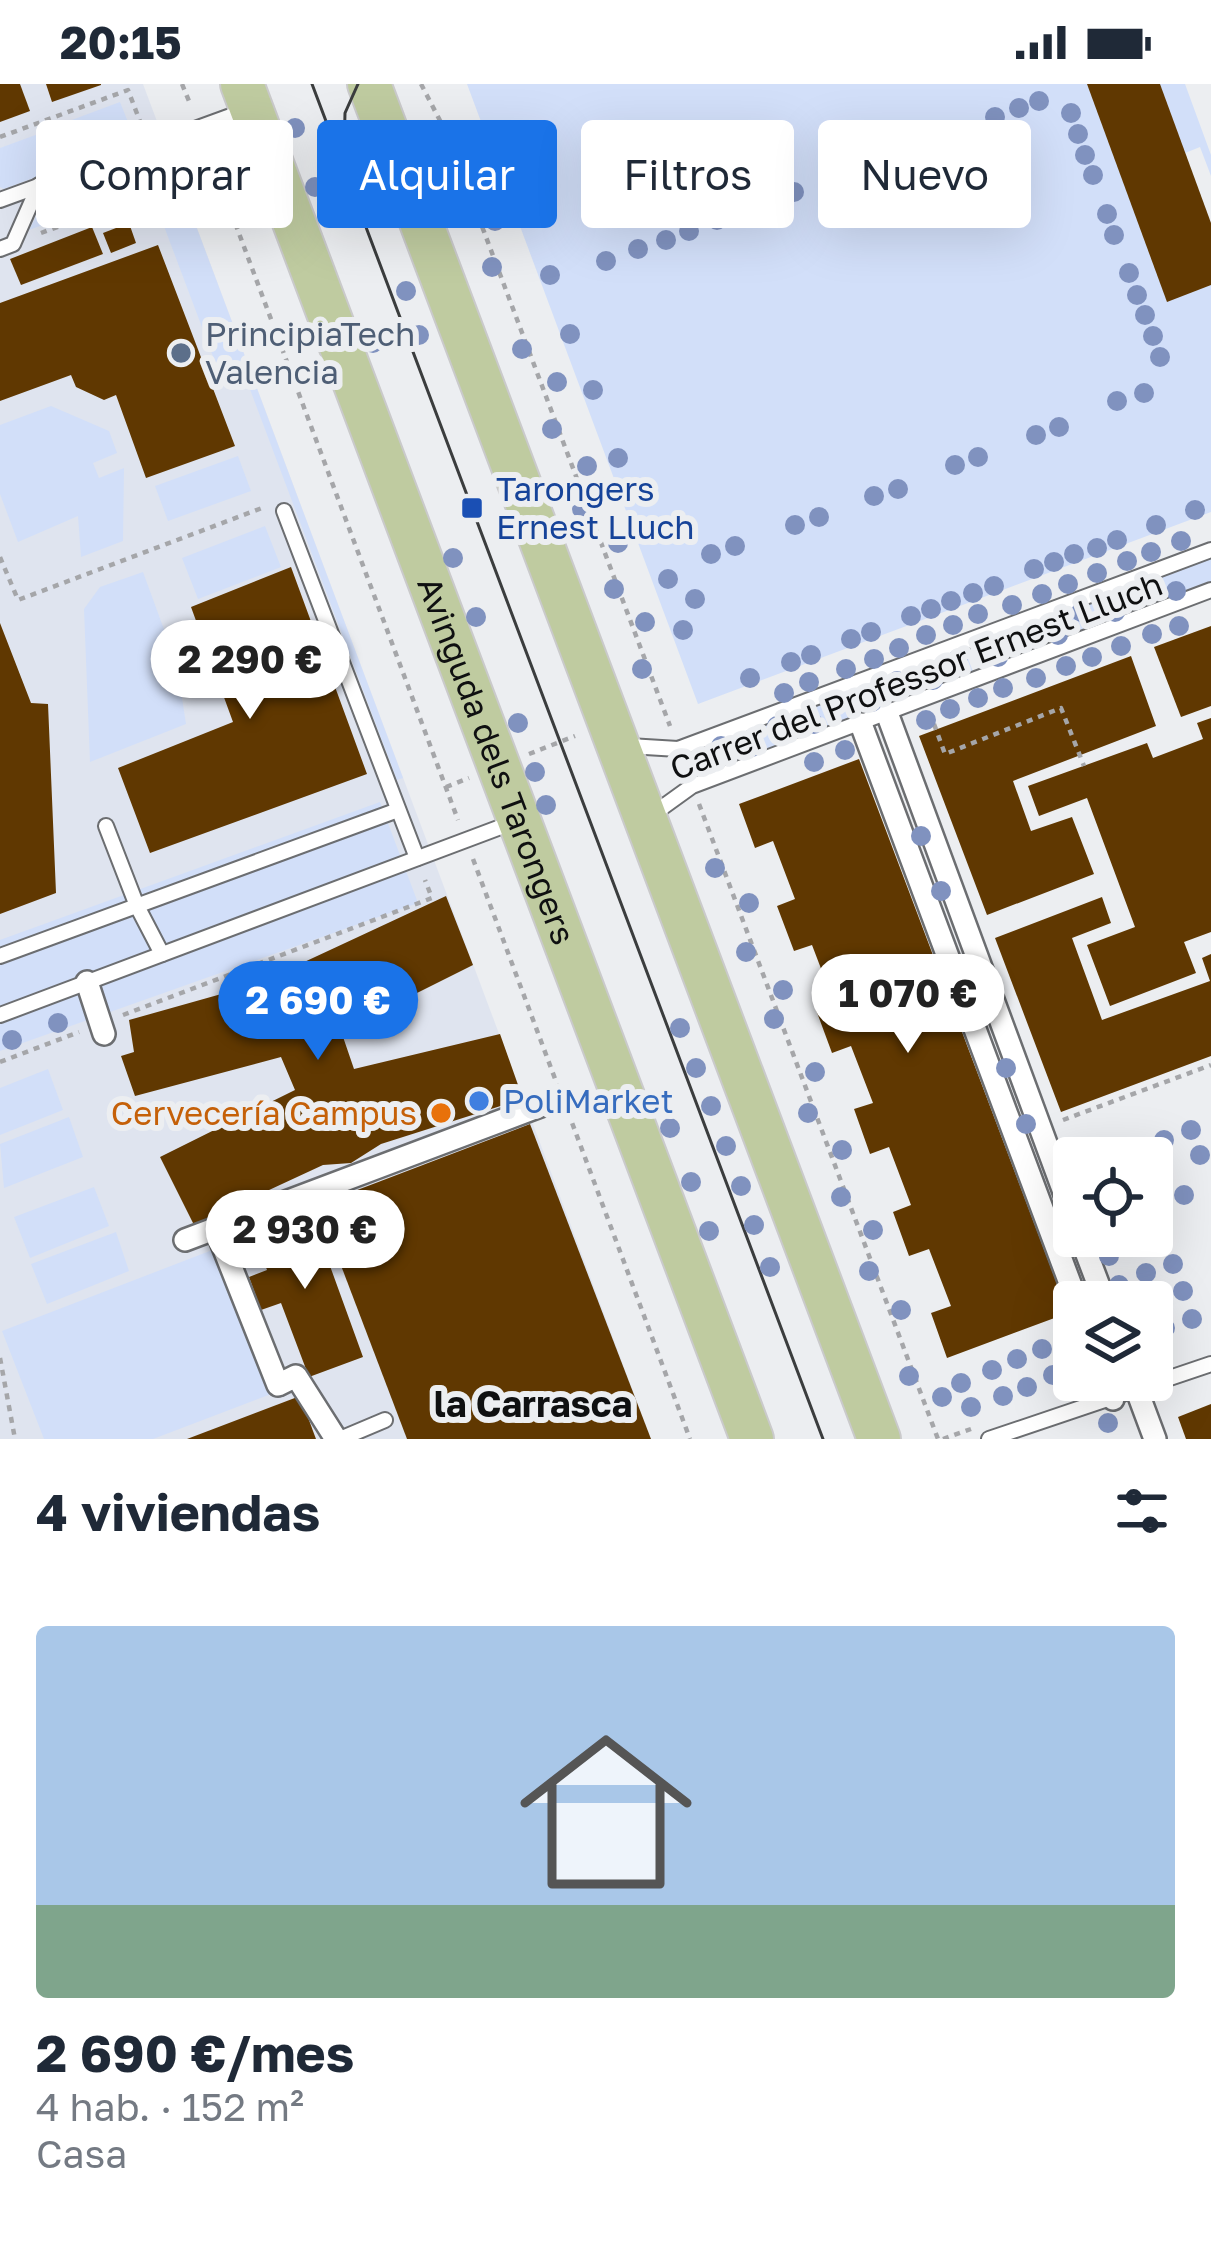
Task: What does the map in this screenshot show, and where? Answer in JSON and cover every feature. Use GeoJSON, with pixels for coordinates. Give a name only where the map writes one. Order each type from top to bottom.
{"type":"FeatureCollection","features":[{"type":"Feature","properties":{"kind":"main road"},"geometry":{"type":"LineString","coordinates":[[369,84],[574,629],[599,735],[645,820],[879,1439]]}},
{"type":"Feature","properties":{"kind":"main road","name":"Avinguda dels Tarongers"},"geometry":{"type":"LineString","coordinates":[[247,96],[752,1439]]}},
{"type":"Feature","properties":{"kind":"street"},"geometry":{"type":"LineString","coordinates":[[887,713],[1053,1163]]}},
{"type":"Feature","properties":{"kind":"street"},"geometry":{"type":"LineString","coordinates":[[861,724],[1069,1281]]}},
{"type":"Feature","properties":{"kind":"street"},"geometry":{"type":"LineString","coordinates":[[87,982],[102,1029]]}},
{"type":"Feature","properties":{"kind":"street"},"geometry":{"type":"LineString","coordinates":[[185,1240],[543,1105]]}},
{"type":"Feature","properties":{"kind":"street"},"geometry":{"type":"LineString","coordinates":[[216,1228],[278,1385],[296,1376],[338,1439]]}},
{"type":"Feature","properties":{"kind":"street"},"geometry":{"type":"LineString","coordinates":[[1141,1401],[1155,1439]]}},
{"type":"Feature","properties":{"kind":"lane"},"geometry":{"type":"LineString","coordinates":[[212,120],[247,96]]}},
{"type":"Feature","properties":{"kind":"lane"},"geometry":{"type":"LineString","coordinates":[[0,200],[36,186]]}},
{"type":"Feature","properties":{"kind":"lane"},"geometry":{"type":"LineString","coordinates":[[7,246],[36,191]]}},
{"type":"Feature","properties":{"kind":"lane"},"geometry":{"type":"LineString","coordinates":[[284,512],[417,858]]}},
{"type":"Feature","properties":{"kind":"lane","name":"Carrer del Professor Ernest Lluch"},"geometry":{"type":"LineString","coordinates":[[599,735],[678,749],[1211,550]]}},
{"type":"Feature","properties":{"kind":"lane","name":"Carrer del Professor Ernest Lluch"},"geometry":{"type":"LineString","coordinates":[[645,820],[692,786],[1211,590]]}},
{"type":"Feature","properties":{"kind":"lane"},"geometry":{"type":"LineString","coordinates":[[0,956],[398,810]]}},
{"type":"Feature","properties":{"kind":"lane"},"geometry":{"type":"LineString","coordinates":[[0,1015],[519,820]]}},
{"type":"Feature","properties":{"kind":"lane"},"geometry":{"type":"LineString","coordinates":[[106,826],[137,906],[162,954]]}},
{"type":"Feature","properties":{"kind":"lane"},"geometry":{"type":"LineString","coordinates":[[1173,1374],[1211,1364]]}},
{"type":"Feature","properties":{"kind":"lane"},"geometry":{"type":"LineString","coordinates":[[988,1439],[1081,1401]]}},
{"type":"Feature","properties":{"kind":"lane"},"geometry":{"type":"LineString","coordinates":[[338,1439],[385,1420]]}},
{"type":"Feature","properties":{"kind":"path"},"geometry":{"type":"LineString","coordinates":[[182,84],[197,120]]}},
{"type":"Feature","properties":{"kind":"path"},"geometry":{"type":"LineString","coordinates":[[421,84],[448,136],[675,740]]}},
{"type":"Feature","properties":{"kind":"path"},"geometry":{"type":"LineString","coordinates":[[0,137],[128,90]]}},
{"type":"Feature","properties":{"kind":"path"},"geometry":{"type":"LineString","coordinates":[[7,246],[55,228]]}},
{"type":"Feature","properties":{"kind":"path"},"geometry":{"type":"LineString","coordinates":[[237,228],[690,1439]]}},
{"type":"Feature","properties":{"kind":"path"},"geometry":{"type":"LineString","coordinates":[[0,557],[18,600],[280,502],[284,512]]}},
{"type":"Feature","properties":{"kind":"path"},"geometry":{"type":"LineString","coordinates":[[574,629],[626,609]]}},
{"type":"Feature","properties":{"kind":"path"},"geometry":{"type":"LineString","coordinates":[[934,724],[945,754],[1061,708],[1084,766]]}},
{"type":"Feature","properties":{"kind":"path"},"geometry":{"type":"LineString","coordinates":[[446,788],[577,735],[599,735]]}},
{"type":"Feature","properties":{"kind":"path"},"geometry":{"type":"LineString","coordinates":[[697,799],[938,1439]]}},
{"type":"Feature","properties":{"kind":"path"},"geometry":{"type":"LineString","coordinates":[[0,1062],[102,1029],[432,898],[417,858]]}},
{"type":"Feature","properties":{"kind":"path"},"geometry":{"type":"LineString","coordinates":[[1040,1128],[1211,1065]]}},
{"type":"Feature","properties":{"kind":"path"},"geometry":{"type":"LineString","coordinates":[[0,1358],[15,1439]]}},
{"type":"Feature","properties":{"kind":"shaded area"},"geometry":{"type":"Polygon","coordinates":[[[0,84],[143,84],[156,120],[36,120],[36,228],[197,228],[651,1439],[0,1439],[0,84]]]}},
{"type":"Feature","properties":{"kind":"shaded area"},"geometry":{"type":"Polygon","coordinates":[[[467,84],[1185,84],[1211,155],[1211,176],[1200,147],[1185,153],[1211,223],[1211,512],[698,704],[521,228],[557,228],[557,120],[480,120],[467,84]]]}},
{"type":"Feature","properties":{"kind":"shaded area"},"geometry":{"type":"Polygon","coordinates":[[[120,102],[127,120],[72,120],[120,102]]]}},
{"type":"Feature","properties":{"kind":"shaded area"},"geometry":{"type":"Polygon","coordinates":[[[36,135],[36,177],[0,187],[0,148],[36,135]]]}},
{"type":"Feature","properties":{"kind":"shaded area"},"geometry":{"type":"Polygon","coordinates":[[[165,228],[197,228],[403,778],[397,780],[245,376],[223,383],[165,228]]]}},
{"type":"Feature","properties":{"kind":"shaded area"},"geometry":{"type":"Polygon","coordinates":[[[51,406],[109,431],[117,453],[93,463],[99,478],[124,468],[123,541],[81,557],[78,516],[18,542],[0,494],[0,425],[51,406]]]}},
{"type":"Feature","properties":{"kind":"shaded area"},"geometry":{"type":"Polygon","coordinates":[[[238,456],[251,491],[168,521],[155,486],[238,456]]]}},
{"type":"Feature","properties":{"kind":"shaded area"},"geometry":{"type":"Polygon","coordinates":[[[265,526],[281,567],[198,599],[182,558],[265,526]]]}},
{"type":"Feature","properties":{"kind":"shaded area"},"geometry":{"type":"Polygon","coordinates":[[[1211,558],[1211,583],[994,665],[986,642],[1211,558]]]}},
{"type":"Feature","properties":{"kind":"shaded area"},"geometry":{"type":"Polygon","coordinates":[[[143,572],[177,665],[186,724],[90,762],[84,609],[100,587],[143,572]]]}},
{"type":"Feature","properties":{"kind":"shaded area"},"geometry":{"type":"Polygon","coordinates":[[[965,650],[973,672],[722,766],[714,745],[965,650]]]}},
{"type":"Feature","properties":{"kind":"shaded area"},"geometry":{"type":"Polygon","coordinates":[[[380,802],[418,903],[0,1051],[0,940],[380,802]]]}},
{"type":"Feature","properties":{"kind":"shaded area"},"geometry":{"type":"Polygon","coordinates":[[[48,1069],[63,1110],[0,1135],[0,1088],[48,1069]]]}},
{"type":"Feature","properties":{"kind":"shaded area"},"geometry":{"type":"Polygon","coordinates":[[[69,1117],[83,1157],[4,1188],[0,1144],[69,1117]]]}},
{"type":"Feature","properties":{"kind":"shaded area"},"geometry":{"type":"Polygon","coordinates":[[[94,1187],[109,1226],[30,1258],[14,1217],[94,1187]]]}},
{"type":"Feature","properties":{"kind":"shaded area"},"geometry":{"type":"Polygon","coordinates":[[[116,1232],[129,1271],[47,1304],[31,1264],[116,1232]]]}},
{"type":"Feature","properties":{"kind":"shaded area"},"geometry":{"type":"Polygon","coordinates":[[[215,1249],[271,1394],[153,1439],[44,1439],[2,1331],[215,1249]]]}},
{"type":"Feature","properties":{"kind":"building"},"geometry":{"type":"Polygon","coordinates":[[[0,84],[20,84],[30,111],[0,122],[0,84]]]}},
{"type":"Feature","properties":{"kind":"building"},"geometry":{"type":"Polygon","coordinates":[[[46,84],[101,84],[101,85],[52,102],[46,84]]]}},
{"type":"Feature","properties":{"kind":"building"},"geometry":{"type":"Polygon","coordinates":[[[1087,84],[1160,84],[1211,223],[1211,285],[1167,302],[1087,84]]]}},
{"type":"Feature","properties":{"kind":"building"},"geometry":{"type":"Polygon","coordinates":[[[89,228],[103,254],[21,285],[10,259],[89,228]]]}},
{"type":"Feature","properties":{"kind":"building"},"geometry":{"type":"Polygon","coordinates":[[[131,228],[136,243],[111,253],[103,233],[131,228]]]}},
{"type":"Feature","properties":{"kind":"building"},"geometry":{"type":"Polygon","coordinates":[[[158,245],[235,446],[146,478],[116,395],[104,400],[76,387],[71,375],[0,401],[0,303],[158,245]]]}},
{"type":"Feature","properties":{"kind":"building"},"geometry":{"type":"Polygon","coordinates":[[[291,567],[367,774],[150,853],[118,768],[233,722],[191,607],[291,567]]]}},
{"type":"Feature","properties":{"kind":"building"},"geometry":{"type":"Polygon","coordinates":[[[0,623],[31,703],[48,704],[56,893],[0,914],[0,623]]]}},
{"type":"Feature","properties":{"kind":"building"},"geometry":{"type":"Polygon","coordinates":[[[1211,626],[1211,706],[1181,717],[1154,647],[1211,626]]]}},
{"type":"Feature","properties":{"kind":"building"},"geometry":{"type":"Polygon","coordinates":[[[1131,656],[1156,726],[1013,781],[1031,831],[1072,817],[1094,874],[987,915],[919,736],[1131,656]]]}},
{"type":"Feature","properties":{"kind":"building"},"geometry":{"type":"Polygon","coordinates":[[[1211,718],[1211,932],[1184,942],[1196,973],[1110,1006],[1087,945],[1135,927],[1087,798],[1039,816],[1028,786],[1147,743],[1153,758],[1203,739],[1197,723],[1211,718]]]}},
{"type":"Feature","properties":{"kind":"building"},"geometry":{"type":"Polygon","coordinates":[[[859,759],[1056,1281],[1053,1319],[947,1358],[931,1313],[951,1306],[929,1249],[909,1256],[893,1212],[911,1205],[889,1147],[870,1154],[854,1109],[873,1103],[851,1046],[832,1053],[815,1007],[833,1000],[812,945],[794,951],[777,906],[795,899],[773,841],[755,848],[739,804],[859,759]]]}},
{"type":"Feature","properties":{"kind":"building"},"geometry":{"type":"Polygon","coordinates":[[[446,896],[473,965],[341,1031],[354,1069],[500,1034],[523,1099],[381,1144],[351,1163],[323,1165],[194,1225],[160,1157],[295,1090],[281,1057],[135,1096],[121,1056],[134,1052],[129,1020],[257,984],[446,896]]]}},
{"type":"Feature","properties":{"kind":"building"},"geometry":{"type":"Polygon","coordinates":[[[1102,897],[1111,923],[1072,938],[1102,1020],[1210,981],[1202,958],[1211,954],[1211,1056],[1061,1112],[995,938],[1102,897]]]}},
{"type":"Feature","properties":{"kind":"building"},"geometry":{"type":"Polygon","coordinates":[[[530,1124],[651,1439],[407,1439],[318,1205],[530,1124]]]}},
{"type":"Feature","properties":{"kind":"building"},"geometry":{"type":"Polygon","coordinates":[[[309,1208],[363,1357],[309,1377],[281,1303],[261,1310],[249,1277],[267,1270],[252,1229],[309,1208]]]}},
{"type":"Feature","properties":{"kind":"building"},"geometry":{"type":"Polygon","coordinates":[[[300,1396],[316,1439],[187,1439],[300,1396]]]}},
{"type":"Feature","properties":{"kind":"building"},"geometry":{"type":"Polygon","coordinates":[[[1211,1404],[1211,1439],[1186,1439],[1178,1417],[1211,1404]]]}},
{"type":"Feature","properties":{"kind":"tram line"},"geometry":{"type":"LineString","coordinates":[[312,84],[823,1439]]}},
{"type":"Feature","properties":{"kind":"tram line"},"geometry":{"type":"LineString","coordinates":[[345,120],[358,84]]}},
{"type":"Feature","properties":{"kind":"place","name":"PrincipiaTech Valencia"},"geometry":{"type":"Point","coordinates":[181,353]}},
{"type":"Feature","properties":{"kind":"place","name":"Tarongers Ernest Lluch"},"geometry":{"type":"Point","coordinates":[472,508]}},
{"type":"Feature","properties":{"kind":"place","name":"PoliMarket"},"geometry":{"type":"Point","coordinates":[479,1101]}},
{"type":"Feature","properties":{"kind":"place","name":"Cervecería Campus"},"geometry":{"type":"Point","coordinates":[441,1113]}},
{"type":"Feature","properties":{"kind":"district","name":"la Carrasca"},"geometry":{"type":"Point","coordinates":[533,1404]}}]}
